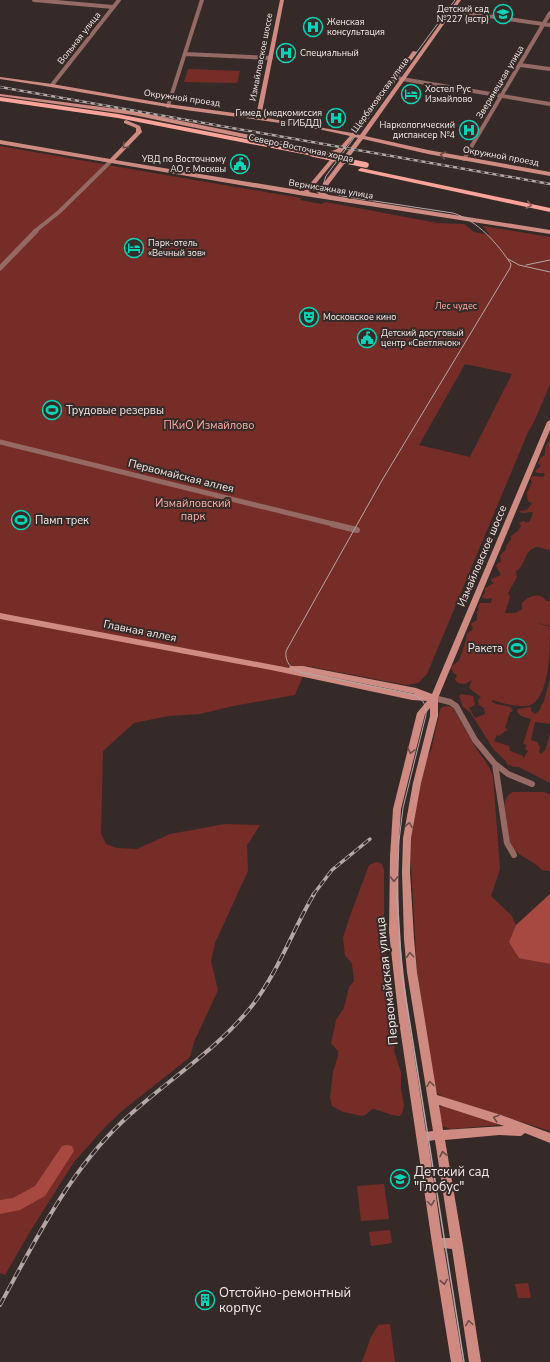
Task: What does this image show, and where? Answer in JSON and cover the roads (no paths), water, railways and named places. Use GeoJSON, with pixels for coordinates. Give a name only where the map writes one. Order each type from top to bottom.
{"type":"FeatureCollection","features":[{"type":"Feature","properties":{"kind":"main road","name":"Измайловское шоссе"},"geometry":{"type":"LineString","coordinates":[[258,118],[282,0]]}},
{"type":"Feature","properties":{"kind":"main road","name":"Щербаковская улица"},"geometry":{"type":"LineString","coordinates":[[328,198],[321,194],[320,191],[403,79],[448,11],[453,0]]}},
{"type":"Feature","properties":{"kind":"main road","name":"Щербаковская улица"},"geometry":{"type":"LineString","coordinates":[[305,194],[354,134],[448,11],[459,0]]}},
{"type":"Feature","properties":{"kind":"main road","name":"Окружной проезд"},"geometry":{"type":"LineString","coordinates":[[0,78],[52,85],[168,106],[258,118],[354,134],[417,150],[550,174]]}},
{"type":"Feature","properties":{"kind":"main road"},"geometry":{"type":"LineString","coordinates":[[0,95],[133,113],[328,153],[336,153],[341,150]]}},
{"type":"Feature","properties":{"kind":"main road","name":"Северо-Восточная хорда"},"geometry":{"type":"LineString","coordinates":[[0,99],[118,116],[363,168],[511,198],[550,204]]}},
{"type":"Feature","properties":{"kind":"main road","name":"Северо-Восточная хорда"},"geometry":{"type":"LineString","coordinates":[[0,104],[126,122],[311,156]]}},
{"type":"Feature","properties":{"kind":"main road"},"geometry":{"type":"LineString","coordinates":[[111,161],[139,132],[138,127],[126,122]]}},
{"type":"Feature","properties":{"kind":"main road","name":"Вернисажная улица"},"geometry":{"type":"LineString","coordinates":[[0,142],[328,198],[550,232]]}},
{"type":"Feature","properties":{"kind":"main road","name":"Северо-Восточная хорда"},"geometry":{"type":"LineString","coordinates":[[511,198],[550,210]]}},
{"type":"Feature","properties":{"kind":"main road","name":"Измайловское шоссе"},"geometry":{"type":"LineString","coordinates":[[434,698],[550,422]]}},
{"type":"Feature","properties":{"kind":"main road","name":"Главная аллея"},"geometry":{"type":"LineString","coordinates":[[0,616],[276,668],[412,697],[434,698]]}},
{"type":"Feature","properties":{"kind":"main road","name":"Главная аллея"},"geometry":{"type":"LineString","coordinates":[[276,668],[303,669],[394,686],[416,691],[434,698]]}},
{"type":"Feature","properties":{"kind":"main road"},"geometry":{"type":"LineString","coordinates":[[412,697],[417,699],[421,704],[421,713]]}},
{"type":"Feature","properties":{"kind":"main road"},"geometry":{"type":"LineString","coordinates":[[434,698],[434,716],[425,746],[407,838],[406,872],[412,972],[458,1246],[475,1362]]}},
{"type":"Feature","properties":{"kind":"main road","name":"Первомайская улица"},"geometry":{"type":"LineString","coordinates":[[434,698],[421,713],[398,809],[394,872],[394,932],[404,1021],[437,1243],[457,1362]]}},
{"type":"Feature","properties":{"kind":"main road"},"geometry":{"type":"LineString","coordinates":[[432,1098],[501,1120],[550,1138]]}},
{"type":"Feature","properties":{"kind":"main road"},"geometry":{"type":"LineString","coordinates":[[422,1137],[500,1130],[532,1132]]}},
{"type":"Feature","properties":{"kind":"main road"},"geometry":{"type":"LineString","coordinates":[[437,1243],[449,1243],[458,1246]]}},
{"type":"Feature","properties":{"kind":"street"},"geometry":{"type":"LineString","coordinates":[[34,0],[113,7]]}},
{"type":"Feature","properties":{"kind":"street","name":"Вольная улица"},"geometry":{"type":"LineString","coordinates":[[52,85],[119,0]]}},
{"type":"Feature","properties":{"kind":"street"},"geometry":{"type":"LineString","coordinates":[[168,106],[202,0]]}},
{"type":"Feature","properties":{"kind":"street"},"geometry":{"type":"LineString","coordinates":[[448,11],[550,25]]}},
{"type":"Feature","properties":{"kind":"street","name":"Зверинецкая улица"},"geometry":{"type":"LineString","coordinates":[[464,158],[550,14]]}},
{"type":"Feature","properties":{"kind":"street"},"geometry":{"type":"LineString","coordinates":[[185,54],[271,58]]}},
{"type":"Feature","properties":{"kind":"street"},"geometry":{"type":"LineString","coordinates":[[520,65],[550,69]]}},
{"type":"Feature","properties":{"kind":"street"},"geometry":{"type":"LineString","coordinates":[[396,78],[550,104]]}},
{"type":"Feature","properties":{"kind":"street"},"geometry":{"type":"LineString","coordinates":[[0,268],[31,235],[59,212],[111,161]]}},
{"type":"Feature","properties":{"kind":"street","name":"Первомайская аллея"},"geometry":{"type":"LineString","coordinates":[[0,442],[358,530]]}},
{"type":"Feature","properties":{"kind":"street"},"geometry":{"type":"LineString","coordinates":[[434,698],[450,702],[456,706],[480,746],[495,764],[502,770],[532,784]]}},
{"type":"Feature","properties":{"kind":"street"},"geometry":{"type":"LineString","coordinates":[[495,764],[507,843],[514,855]]}},
{"type":"Feature","properties":{"kind":"waterway"},"geometry":{"type":"LineString","coordinates":[[0,1207],[15,1205],[40,1191],[67,1151]]}},
{"type":"Feature","properties":{"kind":"tram line"},"geometry":{"type":"LineString","coordinates":[[397,894],[399,841],[403,808],[426,715],[425,705],[419,697],[412,694],[300,672],[293,669],[289,664],[286,658],[286,651],[381,482],[510,268],[511,264],[500,248],[479,227],[471,221],[453,213],[342,196],[330,192],[323,185],[326,176],[455,0]]}},
{"type":"Feature","properties":{"kind":"tram line"},"geometry":{"type":"LineString","coordinates":[[508,259],[519,265],[550,272]]}},
{"type":"Feature","properties":{"kind":"tram line"},"geometry":{"type":"LineString","coordinates":[[526,265],[550,260]]}},
{"type":"Feature","properties":{"kind":"tram line"},"geometry":{"type":"LineString","coordinates":[[397,894],[402,974],[464,1362]]}},
{"type":"Feature","properties":{"kind":"railway"},"geometry":{"type":"LineString","coordinates":[[0,87],[550,184]]}},
{"type":"Feature","properties":{"kind":"railway"},"geometry":{"type":"LineString","coordinates":[[313,895],[332,870],[370,839]]}},
{"type":"Feature","properties":{"kind":"railway"},"geometry":{"type":"LineString","coordinates":[[0,1305],[40,1232],[69,1185],[85,1163],[103,1142],[138,1107],[205,1053],[237,1024],[261,994],[314,894]]}},
{"type":"Feature","properties":{"kind":"place","name":"Детский сад №227 (встр)"},"geometry":{"type":"Point","coordinates":[503,14]}},
{"type":"Feature","properties":{"kind":"place","name":"Женская консультация"},"geometry":{"type":"Point","coordinates":[313,27]}},
{"type":"Feature","properties":{"kind":"place","name":"Специальный"},"geometry":{"type":"Point","coordinates":[286,53]}},
{"type":"Feature","properties":{"kind":"place","name":"Хостел Рус Измайлово"},"geometry":{"type":"Point","coordinates":[411,94]}},
{"type":"Feature","properties":{"kind":"place","name":"Гимед (медкомиссия в ГИБДД)"},"geometry":{"type":"Point","coordinates":[336,118]}},
{"type":"Feature","properties":{"kind":"place","name":"Наркологический диспансер №4"},"geometry":{"type":"Point","coordinates":[469,130]}},
{"type":"Feature","properties":{"kind":"place","name":"УВД по Восточному АО г. Москвы"},"geometry":{"type":"Point","coordinates":[240,164]}},
{"type":"Feature","properties":{"kind":"place","name":"Парк-отель «Вечный зов»"},"geometry":{"type":"Point","coordinates":[134,248]}},
{"type":"Feature","properties":{"kind":"place","name":"Московское кино"},"geometry":{"type":"Point","coordinates":[309,317]}},
{"type":"Feature","properties":{"kind":"place","name":"Детский досуговый центр «Светлячок»"},"geometry":{"type":"Point","coordinates":[367,338]}},
{"type":"Feature","properties":{"kind":"place","name":"Трудовые резервы"},"geometry":{"type":"Point","coordinates":[52,410]}},
{"type":"Feature","properties":{"kind":"place","name":"Памп трек"},"geometry":{"type":"Point","coordinates":[21,520]}},
{"type":"Feature","properties":{"kind":"place","name":"Ракета"},"geometry":{"type":"Point","coordinates":[517,648]}},
{"type":"Feature","properties":{"kind":"place","name":"Детский сад \"Глобус\""},"geometry":{"type":"Point","coordinates":[400,1179]}},
{"type":"Feature","properties":{"kind":"place","name":"Отстойно-ремонтный корпус"},"geometry":{"type":"Point","coordinates":[205,1300]}},
{"type":"Feature","properties":{"kind":"park label","name":"Лес чудес"},"geometry":{"type":"Point","coordinates":[456,306]}},
{"type":"Feature","properties":{"kind":"park label","name":"ПКиО Измайлово"},"geometry":{"type":"Point","coordinates":[209,425]}},
{"type":"Feature","properties":{"kind":"park label","name":"Измайловский парк"},"geometry":{"type":"Point","coordinates":[193,509]}}]}
